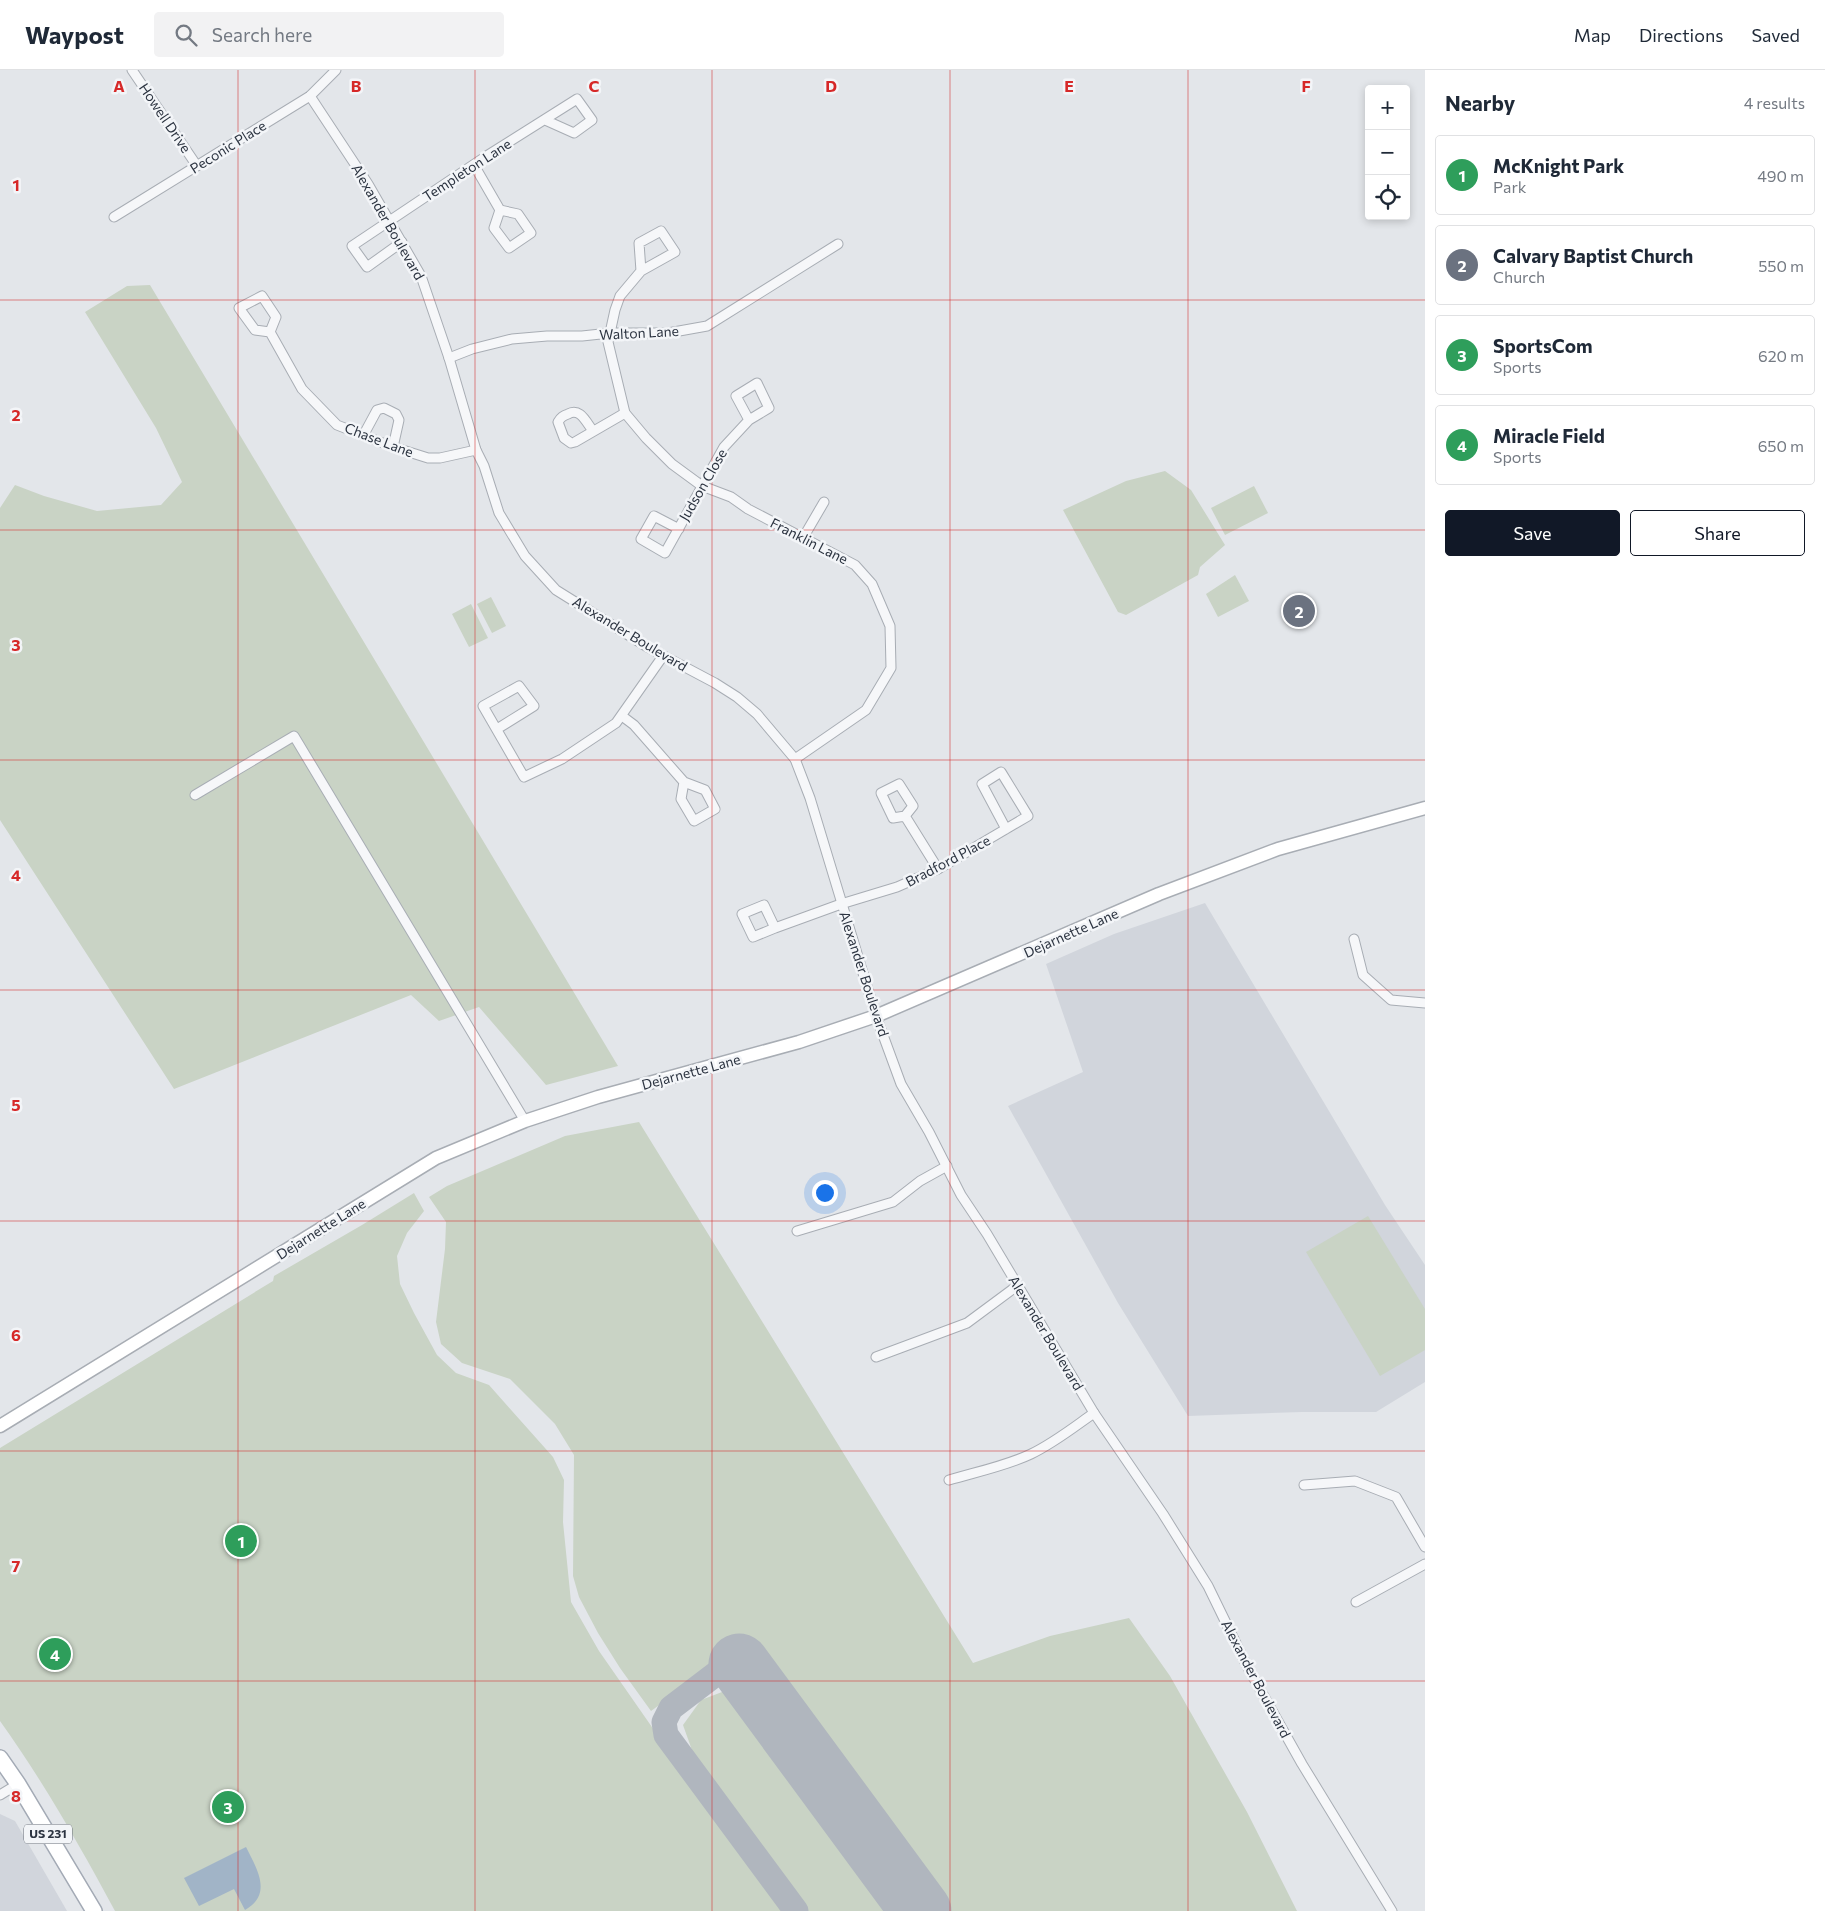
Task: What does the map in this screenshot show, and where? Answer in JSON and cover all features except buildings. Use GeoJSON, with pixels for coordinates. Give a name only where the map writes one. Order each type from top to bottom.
{"type":"FeatureCollection","features":[{"type":"Feature","properties":{"kind":"main road","name":"Dejarnette Lane"},"geometry":{"type":"LineString","coordinates":[[0,1426],[436,1158],[525,1120],[598,1097],[799,1042],[876,1016],[1166,892],[1278,849],[1425,808]]}},
{"type":"Feature","properties":{"kind":"main road","name":"US 231"},"geometry":{"type":"LineString","coordinates":[[0,1758],[18,1784],[94,1911]]}},
{"type":"Feature","properties":{"kind":"street","name":"Howell Drive"},"geometry":{"type":"LineString","coordinates":[[132,70],[197,166]]}},
{"type":"Feature","properties":{"kind":"street","name":"Peconic Place"},"geometry":{"type":"LineString","coordinates":[[114,216],[310,96],[336,70]]}},
{"type":"Feature","properties":{"kind":"street","name":"Alexander Boulevard"},"geometry":{"type":"LineString","coordinates":[[310,96],[368,184],[421,276],[449,358],[476,450],[484,466],[500,513],[525,556],[556,590],[663,656],[715,683],[737,697],[757,714],[795,759],[810,798],[841,904],[854,937],[876,1016],[901,1084],[961,1195],[987,1234],[1094,1413],[1163,1514],[1208,1586],[1247,1666],[1302,1764],[1392,1911]]}},
{"type":"Feature","properties":{"kind":"street","name":"Templeton Lane"},"geometry":{"type":"LineString","coordinates":[[402,242],[367,267],[352,246],[577,99],[592,120],[574,133],[545,120]]}},
{"type":"Feature","properties":{"kind":"street"},"geometry":{"type":"LineString","coordinates":[[474,165],[500,210],[518,214],[531,233],[508,248],[494,228],[500,210]]}},
{"type":"Feature","properties":{"kind":"street"},"geometry":{"type":"LineString","coordinates":[[609,337],[620,296],[641,271],[675,252],[661,231],[639,242],[641,271]]}},
{"type":"Feature","properties":{"kind":"street","name":"Walton Lane"},"geometry":{"type":"LineString","coordinates":[[449,358],[472,349],[512,339],[547,336],[609,337],[668,333],[708,326],[838,244]]}},
{"type":"Feature","properties":{"kind":"street","name":"Chase Lane"},"geometry":{"type":"LineString","coordinates":[[270,332],[302,389],[337,424],[363,436],[428,458],[440,458],[476,450]]}},
{"type":"Feature","properties":{"kind":"street","name":"Franklin Lane"},"geometry":{"type":"LineString","coordinates":[[609,337],[625,413],[672,464],[702,486],[732,498],[748,509],[855,565],[872,584],[890,626],[891,668],[866,710],[795,759]]}},
{"type":"Feature","properties":{"kind":"street"},"geometry":{"type":"LineString","coordinates":[[363,436],[376,410],[384,408],[396,414],[400,420],[393,447]]}},
{"type":"Feature","properties":{"kind":"street"},"geometry":{"type":"LineString","coordinates":[[593,431],[625,413]]}},
{"type":"Feature","properties":{"kind":"street","name":"Judson Close"},"geometry":{"type":"LineString","coordinates":[[679,529],[654,516],[641,539],[665,553],[679,529],[724,447],[748,420]]}},
{"type":"Feature","properties":{"kind":"street"},"geometry":{"type":"LineString","coordinates":[[803,538],[824,502]]}},
{"type":"Feature","properties":{"kind":"street"},"geometry":{"type":"LineString","coordinates":[[497,729],[534,706],[519,686],[483,706],[524,777],[562,759],[616,723],[663,656]]}},
{"type":"Feature","properties":{"kind":"street"},"geometry":{"type":"LineString","coordinates":[[622,716],[634,724],[684,782],[705,790],[715,809],[694,821],[681,799],[684,782]]}},
{"type":"Feature","properties":{"kind":"street"},"geometry":{"type":"LineString","coordinates":[[195,795],[294,736],[525,1120]]}},
{"type":"Feature","properties":{"kind":"street","name":"Bradford Place"},"geometry":{"type":"LineString","coordinates":[[774,928],[841,904],[897,887],[938,869],[1006,829],[1028,816],[1001,772],[982,784],[1006,829]]}},
{"type":"Feature","properties":{"kind":"street"},"geometry":{"type":"LineString","coordinates":[[905,816],[938,869]]}},
{"type":"Feature","properties":{"kind":"street"},"geometry":{"type":"LineString","coordinates":[[1354,939],[1362,975],[1391,1000],[1425,1003]]}},
{"type":"Feature","properties":{"kind":"street"},"geometry":{"type":"LineString","coordinates":[[798,1232],[893,1202],[920,1181],[947,1166]]}},
{"type":"Feature","properties":{"kind":"street"},"geometry":{"type":"LineString","coordinates":[[876,1357],[967,1324],[1017,1286]]}},
{"type":"Feature","properties":{"kind":"street"},"geometry":{"type":"LineString","coordinates":[[949,1480],[996,1467],[1031,1454],[1063,1435],[1094,1413]]}},
{"type":"Feature","properties":{"kind":"street"},"geometry":{"type":"LineString","coordinates":[[1304,1485],[1356,1481],[1396,1497],[1425,1547]]}},
{"type":"Feature","properties":{"kind":"street"},"geometry":{"type":"LineString","coordinates":[[1356,1602],[1425,1564]]}},
{"type":"Feature","properties":{"kind":"street"},"geometry":{"type":"LineString","coordinates":[[0,1795],[18,1784]]}},
{"type":"Feature","properties":{"kind":"shaded area"},"geometry":{"type":"Polygon","coordinates":[[[1205,903],[1385,1205],[1425,1265],[1425,1382],[1376,1412],[1302,1412],[1188,1416],[1118,1303],[1008,1106],[1083,1072],[1046,964],[1114,934],[1205,903]]]}},
{"type":"Feature","properties":{"kind":"shaded area"},"geometry":{"type":"Polygon","coordinates":[[[0,1814],[15,1821],[67,1911],[0,1911],[0,1814]]]}},
{"type":"Feature","properties":{"kind":"green space"},"geometry":{"type":"Polygon","coordinates":[[[150,285],[618,1066],[546,1085],[479,1007],[439,1021],[411,995],[174,1089],[0,820],[0,508],[15,485],[44,496],[97,511],[161,505],[182,482],[156,428],[85,312],[127,286],[150,285]]]}},
{"type":"Feature","properties":{"kind":"green space"},"geometry":{"type":"Polygon","coordinates":[[[1165,471],[1191,490],[1225,545],[1200,567],[1198,575],[1126,615],[1118,612],[1063,510],[1126,481],[1165,471]]]}},
{"type":"Feature","properties":{"kind":"green space"},"geometry":{"type":"Polygon","coordinates":[[[1254,486],[1268,513],[1225,535],[1211,508],[1254,486]]]}},
{"type":"Feature","properties":{"kind":"green space"},"geometry":{"type":"Polygon","coordinates":[[[1235,575],[1249,601],[1218,617],[1206,594],[1235,575]]]}},
{"type":"Feature","properties":{"kind":"green space"},"geometry":{"type":"Polygon","coordinates":[[[491,597],[506,626],[492,633],[477,604],[491,597]]]}},
{"type":"Feature","properties":{"kind":"green space"},"geometry":{"type":"Polygon","coordinates":[[[471,604],[488,638],[469,647],[452,614],[471,604]]]}},
{"type":"Feature","properties":{"kind":"green space"},"geometry":{"type":"Polygon","coordinates":[[[639,1122],[973,1663],[1050,1636],[1129,1618],[1170,1676],[1247,1812],[1297,1911],[946,1911],[747,1641],[651,1711],[620,1668],[598,1633],[579,1597],[573,1576],[574,1455],[555,1424],[510,1379],[462,1363],[441,1344],[436,1322],[445,1249],[446,1222],[429,1197],[447,1186],[565,1136],[639,1122]]]}},
{"type":"Feature","properties":{"kind":"green space"},"geometry":{"type":"Polygon","coordinates":[[[414,1193],[424,1211],[407,1233],[397,1256],[400,1284],[414,1313],[437,1355],[456,1373],[489,1385],[553,1457],[564,1480],[563,1522],[571,1602],[599,1651],[693,1786],[786,1911],[115,1911],[60,1814],[0,1721],[0,1448],[273,1281],[274,1276],[414,1193]]]}},
{"type":"Feature","properties":{"kind":"green space"},"geometry":{"type":"Polygon","coordinates":[[[1368,1216],[1425,1309],[1425,1350],[1380,1376],[1306,1252],[1368,1216]]]}},
{"type":"Feature","properties":{"kind":"green space"},"geometry":{"type":"Polygon","coordinates":[[[730,1689],[895,1911],[806,1911],[698,1767],[683,1725],[701,1700],[730,1689]]]}},
{"type":"Feature","properties":{"kind":"water"},"geometry":{"type":"Polygon","coordinates":[[[246,1847],[258,1872],[260,1881],[261,1889],[254,1904],[245,1910],[234,1889],[199,1906],[184,1878],[246,1847]]]}},
{"type":"Feature","properties":{"kind":"taxiway"},"geometry":{"type":"LineString","coordinates":[[739,1664],[717,1673],[671,1708],[664,1722],[666,1735],[796,1911]]}},
{"type":"Feature","properties":{"kind":"runway"},"geometry":{"type":"LineString","coordinates":[[739,1664],[921,1911]]}},
{"type":"Feature","properties":{"kind":"place","name":"Calvary Baptist Church"},"geometry":{"type":"Point","coordinates":[1299,611]}},
{"type":"Feature","properties":{"kind":"place","name":"McKnight Park"},"geometry":{"type":"Point","coordinates":[241,1541]}},
{"type":"Feature","properties":{"kind":"place","name":"Miracle Field"},"geometry":{"type":"Point","coordinates":[55,1654]}},
{"type":"Feature","properties":{"kind":"place","name":"SportsCom"},"geometry":{"type":"Point","coordinates":[228,1807]}}]}
